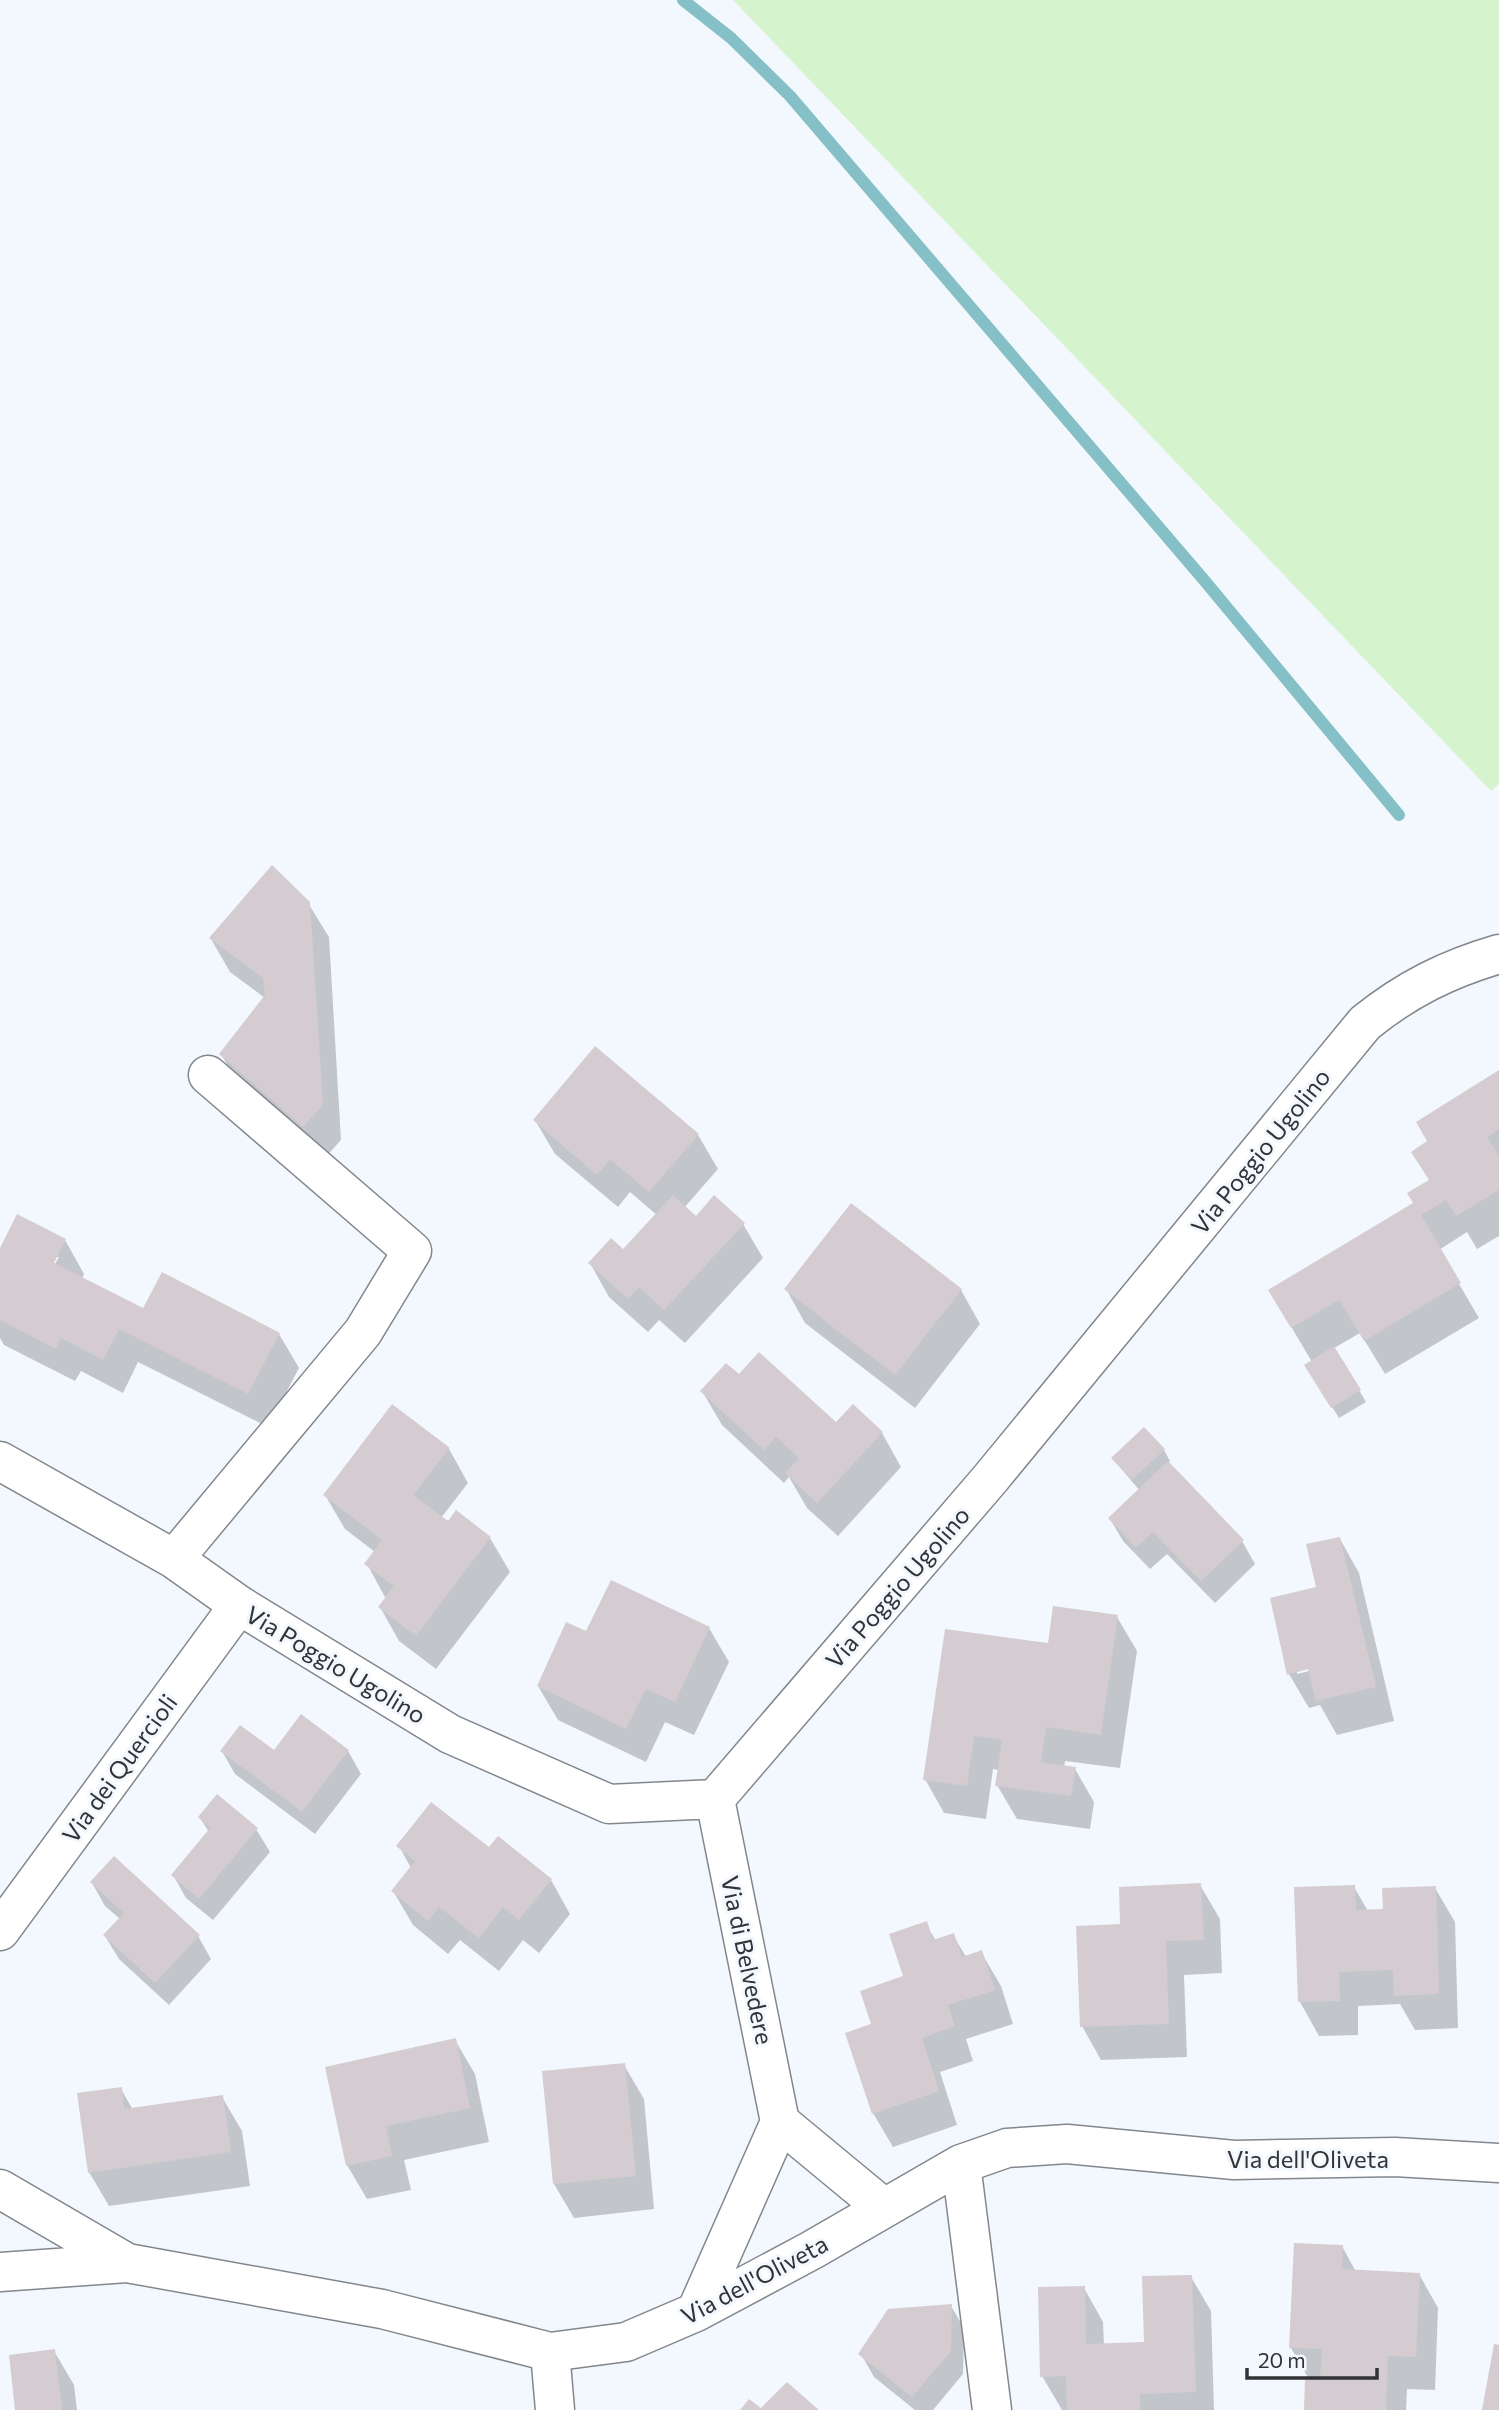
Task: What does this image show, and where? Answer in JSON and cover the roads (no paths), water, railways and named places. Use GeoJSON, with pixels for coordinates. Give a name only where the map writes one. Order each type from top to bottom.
{"type":"FeatureCollection","features":[{"type":"Feature","properties":{"kind":"street","name":"Via Poggio Ugolino"},"geometry":{"type":"LineString","coordinates":[[0,1461],[174,1559],[239,1605],[450,1734],[609,1804],[715,1799],[990,1479],[1365,1023],[1418,984],[1461,965],[1499,954]]}},
{"type":"Feature","properties":{"kind":"street"},"geometry":{"type":"LineString","coordinates":[[174,1559],[363,1332],[412,1251],[208,1074]]}},
{"type":"Feature","properties":{"kind":"street","name":"Via dei Quercioli"},"geometry":{"type":"LineString","coordinates":[[0,1931],[239,1605]]}},
{"type":"Feature","properties":{"kind":"street","name":"Via di Belvedere"},"geometry":{"type":"LineString","coordinates":[[715,1799],[780,2122]]}},
{"type":"Feature","properties":{"kind":"street"},"geometry":{"type":"LineString","coordinates":[[696,2312],[780,2122],[884,2208]]}},
{"type":"Feature","properties":{"kind":"street","name":"Via dell'Oliveta"},"geometry":{"type":"LineString","coordinates":[[0,2272],[127,2263],[382,2309],[550,2353],[626,2342],[696,2312],[961,2164],[1007,2148],[1067,2144],[1234,2160],[1395,2157],[1499,2163]]}},
{"type":"Feature","properties":{"kind":"street"},"geometry":{"type":"LineString","coordinates":[[961,2164],[992,2410]]}},
{"type":"Feature","properties":{"kind":"street"},"geometry":{"type":"LineString","coordinates":[[0,2189],[127,2263]]}},
{"type":"Feature","properties":{"kind":"street"},"geometry":{"type":"LineString","coordinates":[[550,2353],[555,2410]]}},
{"type":"Feature","properties":{"kind":"waterway"},"geometry":{"type":"LineString","coordinates":[[683,0],[731,38],[790,96],[1204,580],[1399,815]]}}]}
